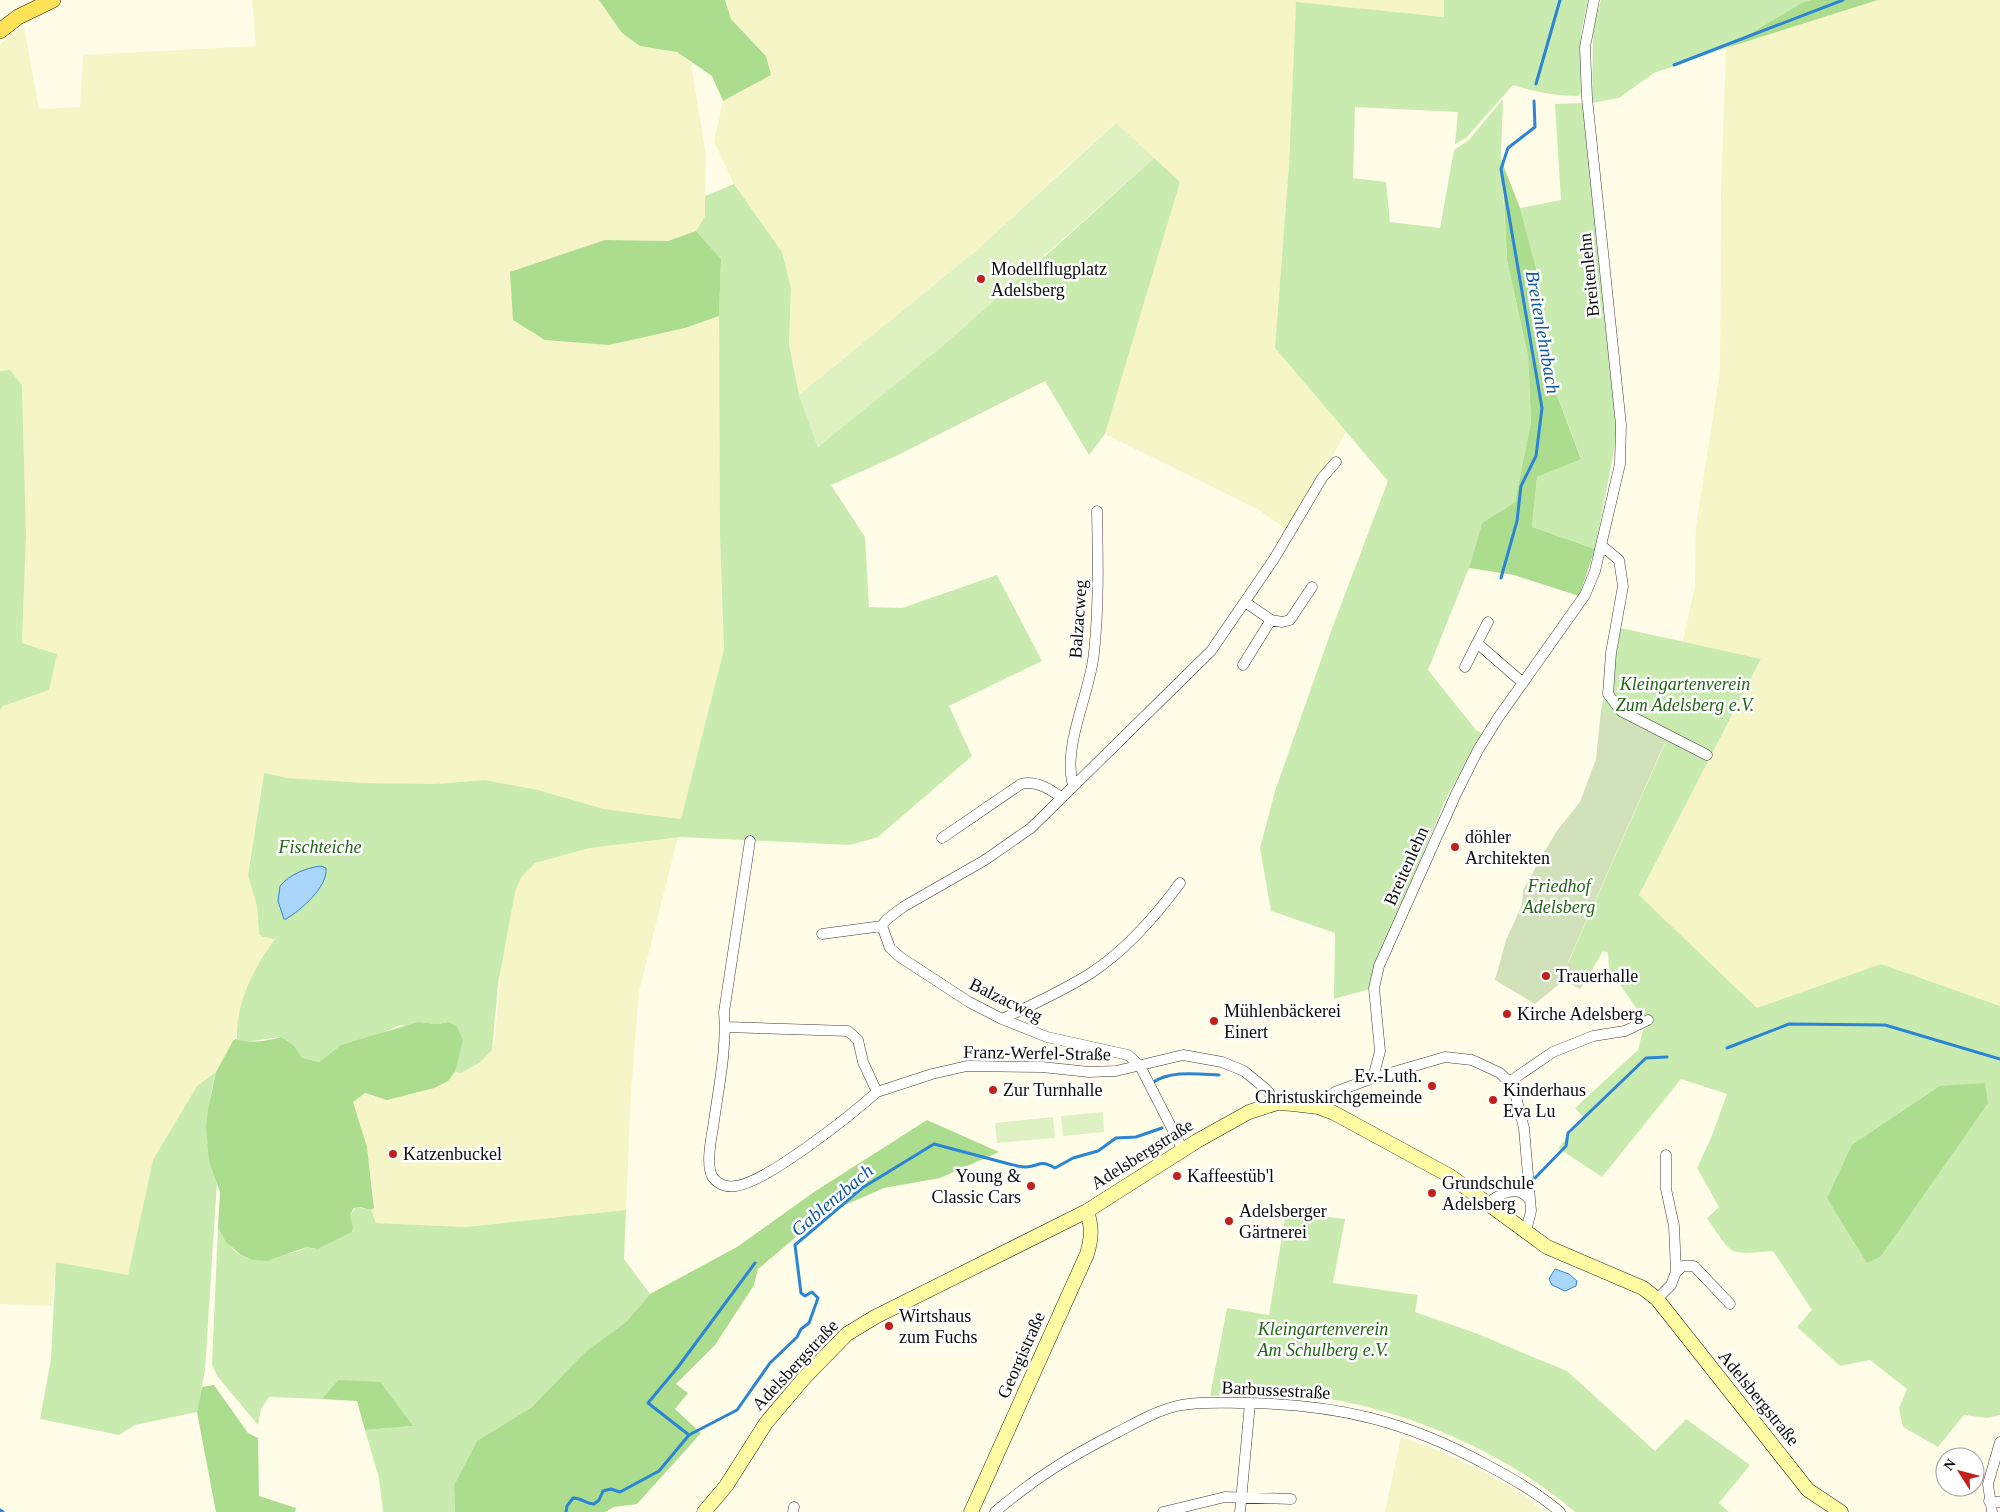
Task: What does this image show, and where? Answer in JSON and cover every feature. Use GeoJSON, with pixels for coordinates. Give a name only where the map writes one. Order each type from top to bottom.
{"type":"FeatureCollection","features":[{"type":"Feature","properties":{"kind":"main road"},"geometry":{"type":"LineString","coordinates":[[0,31],[18,17],[53,0]]}},
{"type":"Feature","properties":{"kind":"street","name":"Breitenlehn"},"geometry":{"type":"LineString","coordinates":[[1373,1078],[1380,1051],[1374,988],[1379,966],[1465,774],[1493,725],[1586,595],[1601,545],[1620,464],[1621,425],[1588,98],[1585,47],[1594,0]]}},
{"type":"Feature","properties":{"kind":"street"},"geometry":{"type":"LineString","coordinates":[[822,934],[882,926],[886,920],[903,907],[1011,844],[1031,828],[1211,651],[1245,602],[1322,478],[1336,462]]}},
{"type":"Feature","properties":{"kind":"street","name":"Balzacweg"},"geometry":{"type":"LineString","coordinates":[[1074,785],[1071,776],[1074,736],[1094,655],[1098,592],[1097,511]]}},
{"type":"Feature","properties":{"kind":"street"},"geometry":{"type":"LineString","coordinates":[[1601,545],[1619,560],[1623,586],[1611,653],[1608,694],[1621,711],[1707,755]]}},
{"type":"Feature","properties":{"kind":"street"},"geometry":{"type":"LineString","coordinates":[[1245,602],[1271,620],[1282,622],[1290,620],[1312,587]]}},
{"type":"Feature","properties":{"kind":"street"},"geometry":{"type":"LineString","coordinates":[[1244,665],[1271,620]]}},
{"type":"Feature","properties":{"kind":"street"},"geometry":{"type":"LineString","coordinates":[[1465,667],[1488,622]]}},
{"type":"Feature","properties":{"kind":"street"},"geometry":{"type":"LineString","coordinates":[[1477,642],[1524,683]]}},
{"type":"Feature","properties":{"kind":"street"},"geometry":{"type":"LineString","coordinates":[[942,838],[1021,784],[1034,783],[1062,798]]}},
{"type":"Feature","properties":{"kind":"street","name":"Franz-Werfel-Straße"},"geometry":{"type":"LineString","coordinates":[[750,841],[724,1012],[726,1027],[709,1163],[713,1179],[722,1185],[736,1186],[745,1184],[774,1168],[853,1112],[877,1092],[932,1074],[967,1066],[1042,1067],[1089,1072],[1140,1066]]}},
{"type":"Feature","properties":{"kind":"street"},"geometry":{"type":"LineString","coordinates":[[1002,1019],[1072,985],[1111,958],[1145,926],[1180,882]]}},
{"type":"Feature","properties":{"kind":"street","name":"Balzacweg"},"geometry":{"type":"LineString","coordinates":[[882,926],[890,948],[900,957],[969,1002],[1002,1019],[1047,1037],[1077,1045],[1123,1053],[1140,1066],[1183,1150]]}},
{"type":"Feature","properties":{"kind":"street"},"geometry":{"type":"LineString","coordinates":[[1509,1082],[1553,1052],[1593,1036],[1625,1031],[1648,1020]]}},
{"type":"Feature","properties":{"kind":"street"},"geometry":{"type":"LineString","coordinates":[[726,1027],[848,1031],[858,1040],[863,1062],[877,1092]]}},
{"type":"Feature","properties":{"kind":"street"},"geometry":{"type":"LineString","coordinates":[[1140,1066],[1184,1055],[1222,1062],[1250,1075],[1266,1089],[1277,1104]]}},
{"type":"Feature","properties":{"kind":"street"},"geometry":{"type":"LineString","coordinates":[[1318,1107],[1335,1092],[1373,1078],[1436,1059],[1453,1057],[1472,1060],[1500,1073],[1509,1082],[1515,1093],[1524,1128],[1530,1180],[1528,1198],[1531,1211],[1526,1231]]}},
{"type":"Feature","properties":{"kind":"street","name":"Adelsbergstraße"},"geometry":{"type":"LineString","coordinates":[[704,1512],[726,1486],[766,1423],[847,1334],[875,1317],[1087,1210],[1183,1150],[1249,1112],[1277,1104],[1318,1107],[1334,1113],[1450,1176],[1547,1247],[1643,1288],[1657,1299],[1808,1490],[1841,1512]]}},
{"type":"Feature","properties":{"kind":"street"},"geometry":{"type":"LineString","coordinates":[[1657,1299],[1671,1285],[1676,1272],[1674,1226],[1666,1189],[1666,1155]]}},
{"type":"Feature","properties":{"kind":"street"},"geometry":{"type":"LineString","coordinates":[[1487,1203],[1511,1191],[1522,1192],[1528,1198]]}},
{"type":"Feature","properties":{"kind":"street","name":"Georgistraße"},"geometry":{"type":"LineString","coordinates":[[971,1512],[1087,1254],[1092,1227],[1087,1210]]}},
{"type":"Feature","properties":{"kind":"street"},"geometry":{"type":"LineString","coordinates":[[1676,1272],[1683,1266],[1694,1266],[1730,1304]]}},
{"type":"Feature","properties":{"kind":"street","name":"Barbussestraße"},"geometry":{"type":"LineString","coordinates":[[996,1512],[1025,1486],[1065,1459],[1158,1412],[1178,1406],[1208,1402],[1316,1406],[1401,1425],[1462,1451],[1520,1482],[1560,1512]]}},
{"type":"Feature","properties":{"kind":"street"},"geometry":{"type":"LineString","coordinates":[[1240,1512],[1250,1403]]}},
{"type":"Feature","properties":{"kind":"street"},"geometry":{"type":"LineString","coordinates":[[1992,1512],[1995,1501],[1989,1478],[2000,1442]]}},
{"type":"Feature","properties":{"kind":"street"},"geometry":{"type":"LineString","coordinates":[[1164,1512],[1225,1497],[1242,1496],[1290,1499]]}},
{"type":"Feature","properties":{"kind":"green space"},"geometry":{"type":"Polygon","coordinates":[[[252,0],[599,0],[622,33],[640,46],[677,52],[691,63],[706,156],[705,216],[696,231],[668,241],[605,240],[685,328],[719,316],[720,538],[724,649],[681,819],[604,809],[538,790],[485,780],[434,784],[366,783],[288,778],[264,773],[248,872],[257,906],[259,934],[265,938],[275,938],[253,976],[238,1018],[236,1039],[216,1072],[197,1086],[153,1160],[128,1275],[56,1262],[52,1306],[0,1304],[0,710],[57,654],[22,643],[26,536],[22,385],[10,370],[0,371],[0,45],[9,36],[24,27],[39,109],[80,107],[83,55],[256,46],[252,0]]]}},
{"type":"Feature","properties":{"kind":"green space"},"geometry":{"type":"Polygon","coordinates":[[[599,0],[725,0],[731,19],[766,56],[771,75],[723,101],[712,76],[677,52],[640,46],[622,33],[599,0]]]}},
{"type":"Feature","properties":{"kind":"green space"},"geometry":{"type":"Polygon","coordinates":[[[725,0],[1444,0],[1445,17],[1296,3],[1289,164],[1275,348],[1346,432],[1290,532],[1259,510],[1105,434],[1180,182],[1115,123],[977,250],[799,395],[789,344],[791,288],[782,252],[734,184],[714,142],[723,101],[771,75],[758,47],[731,19],[725,0]]]}},
{"type":"Feature","properties":{"kind":"green space"},"geometry":{"type":"Polygon","coordinates":[[[1444,0],[1588,0],[1581,32],[1583,90],[1578,96],[1561,95],[1537,92],[1513,85],[1466,138],[1455,144],[1458,112],[1355,107],[1353,178],[1386,182],[1390,222],[1440,228],[1454,150],[1469,140],[1503,99],[1501,155],[1507,260],[1528,356],[1531,422],[1515,502],[1482,523],[1469,568],[1428,670],[1476,730],[1483,734],[1447,796],[1376,965],[1370,989],[1334,999],[1335,933],[1271,911],[1260,848],[1275,791],[1334,623],[1388,481],[1275,348],[1289,164],[1296,2],[1444,17],[1444,0]]]}},
{"type":"Feature","properties":{"kind":"green space"},"geometry":{"type":"Polygon","coordinates":[[[1601,0],[1811,0],[1726,48],[1654,73],[1619,98],[1592,103],[1593,29],[1601,0]]]}},
{"type":"Feature","properties":{"kind":"green space"},"geometry":{"type":"Polygon","coordinates":[[[1811,0],[1878,0],[1726,48],[1802,3],[1811,0]]]}},
{"type":"Feature","properties":{"kind":"green space"},"geometry":{"type":"Polygon","coordinates":[[[1878,0],[2000,0],[2000,1006],[1881,964],[1757,1008],[1639,895],[1761,660],[1683,642],[1695,586],[1696,526],[1720,372],[1721,190],[1726,48],[1878,0]]]}},
{"type":"Feature","properties":{"kind":"green space"},"geometry":{"type":"Polygon","coordinates":[[[1584,103],[1618,430],[1595,549],[1532,527],[1537,477],[1581,458],[1553,385],[1540,284],[1520,208],[1561,200],[1555,104],[1584,103]]]}},
{"type":"Feature","properties":{"kind":"green space","name":"Modellflugplatz Adelsberg"},"geometry":{"type":"Polygon","coordinates":[[[1116,123],[1154,158],[943,346],[818,447],[799,395],[977,250],[1116,123]]]}},
{"type":"Feature","properties":{"kind":"green space","name":"Fischteiche"},"geometry":{"type":"Polygon","coordinates":[[[1154,158],[1180,182],[1105,434],[1089,455],[1045,381],[894,457],[831,485],[865,537],[869,607],[902,608],[997,575],[1042,661],[949,706],[972,756],[878,837],[850,845],[680,837],[590,848],[535,863],[521,878],[515,892],[498,985],[492,1050],[479,1063],[461,1073],[455,1072],[458,1059],[448,1022],[438,1024],[418,1022],[409,1026],[400,1025],[376,1036],[341,1045],[319,1062],[302,1058],[281,1037],[244,1042],[237,1039],[237,1026],[243,999],[260,961],[275,939],[263,937],[259,934],[257,906],[248,875],[264,773],[288,778],[366,783],[434,784],[485,780],[538,790],[604,809],[681,819],[724,649],[720,538],[719,316],[721,259],[696,231],[705,216],[705,196],[734,184],[782,252],[791,288],[789,344],[799,395],[818,447],[1051,251],[1154,158]]]}},
{"type":"Feature","properties":{"kind":"green space"},"geometry":{"type":"Polygon","coordinates":[[[1502,162],[1520,208],[1540,283],[1553,385],[1581,459],[1537,477],[1532,527],[1595,549],[1579,596],[1514,575],[1469,568],[1482,523],[1515,502],[1531,422],[1528,356],[1507,260],[1502,162]]]}},
{"type":"Feature","properties":{"kind":"green space"},"geometry":{"type":"Polygon","coordinates":[[[696,231],[721,259],[719,316],[685,328],[609,345],[545,340],[513,320],[510,272],[605,240],[668,241],[696,231]]]}},
{"type":"Feature","properties":{"kind":"green space"},"geometry":{"type":"Polygon","coordinates":[[[10,370],[22,385],[26,536],[22,643],[57,654],[49,690],[3,706],[0,710],[0,371],[10,370]]]}},
{"type":"Feature","properties":{"kind":"green space","name":"Kleingartenverein Zum Adelsberg e.V."},"geometry":{"type":"Polygon","coordinates":[[[1621,628],[1761,659],[1639,895],[1757,1008],[1881,964],[2000,1006],[2000,1415],[1987,1418],[1964,1415],[1938,1447],[1903,1427],[1899,1408],[1907,1389],[1870,1360],[1840,1366],[1797,1327],[1812,1310],[1773,1251],[1747,1253],[1732,1250],[1722,1240],[1707,1218],[1719,1207],[1697,1168],[1711,1138],[1727,1094],[1681,1079],[1602,1177],[1558,1148],[1584,1118],[1575,1108],[1638,1050],[1643,1030],[1649,1026],[1609,969],[1608,953],[1603,951],[1589,975],[1568,963],[1666,741],[1601,710],[1621,628]]]}},
{"type":"Feature","properties":{"kind":"green space","name":"Friedhof Adelsberg"},"geometry":{"type":"Polygon","coordinates":[[[1601,710],[1666,740],[1568,962],[1589,975],[1580,989],[1564,980],[1535,1004],[1495,980],[1506,940],[1522,905],[1523,890],[1556,832],[1580,802],[1596,759],[1601,710]]]}},
{"type":"Feature","properties":{"kind":"green space"},"geometry":{"type":"Polygon","coordinates":[[[678,837],[639,992],[631,1093],[626,1210],[465,1227],[376,1223],[371,1210],[375,1205],[367,1147],[353,1102],[365,1093],[373,1097],[453,1076],[455,1072],[461,1073],[494,1046],[502,957],[515,891],[524,873],[535,863],[590,848],[678,837]]]}},
{"type":"Feature","properties":{"kind":"green space"},"geometry":{"type":"Polygon","coordinates":[[[418,1022],[438,1024],[448,1022],[457,1027],[463,1040],[455,1072],[448,1081],[434,1088],[387,1100],[365,1093],[353,1102],[367,1147],[374,1208],[371,1210],[360,1207],[354,1208],[350,1215],[352,1232],[317,1249],[307,1247],[266,1261],[254,1260],[241,1255],[226,1242],[218,1228],[220,1192],[209,1161],[206,1127],[216,1072],[233,1041],[236,1039],[247,1041],[270,1040],[281,1037],[294,1046],[302,1058],[319,1062],[341,1045],[418,1022]]]}},
{"type":"Feature","properties":{"kind":"green space"},"geometry":{"type":"Polygon","coordinates":[[[216,1072],[208,1113],[208,1140],[217,1181],[205,1370],[197,1412],[135,1425],[119,1435],[40,1419],[51,1359],[56,1262],[128,1275],[153,1160],[197,1086],[216,1072]]]}},
{"type":"Feature","properties":{"kind":"green space"},"geometry":{"type":"Polygon","coordinates":[[[1985,1083],[1988,1103],[1881,1256],[1867,1263],[1827,1198],[1852,1145],[1940,1086],[1985,1083]]]}},
{"type":"Feature","properties":{"kind":"green space"},"geometry":{"type":"Polygon","coordinates":[[[1103,1112],[1104,1132],[1063,1136],[1061,1116],[1103,1112]]]}},
{"type":"Feature","properties":{"kind":"green space"},"geometry":{"type":"Polygon","coordinates":[[[1053,1117],[1055,1138],[997,1143],[995,1123],[1053,1117]]]}},
{"type":"Feature","properties":{"kind":"green space"},"geometry":{"type":"Polygon","coordinates":[[[927,1120],[999,1152],[940,1178],[884,1188],[822,1215],[758,1269],[754,1285],[715,1345],[676,1384],[688,1393],[675,1409],[701,1433],[637,1504],[614,1507],[605,1512],[455,1512],[454,1485],[477,1441],[532,1407],[584,1353],[627,1321],[650,1294],[737,1247],[814,1192],[927,1120]]]}},
{"type":"Feature","properties":{"kind":"green space"},"geometry":{"type":"Polygon","coordinates":[[[357,1207],[371,1210],[376,1223],[465,1227],[626,1210],[624,1259],[650,1294],[627,1321],[584,1353],[532,1407],[477,1441],[454,1485],[455,1512],[383,1512],[379,1478],[365,1430],[413,1426],[338,1380],[322,1399],[269,1397],[261,1409],[258,1425],[217,1376],[212,1365],[218,1228],[231,1247],[243,1256],[250,1258],[268,1257],[294,1252],[307,1247],[315,1249],[350,1233],[353,1230],[350,1215],[357,1207]]]}},
{"type":"Feature","properties":{"kind":"green space","name":"Kleingartenverein Am Schulberg e.V."},"geometry":{"type":"Polygon","coordinates":[[[1286,1212],[1345,1219],[1333,1283],[1418,1295],[1415,1312],[1473,1332],[1567,1371],[1655,1451],[1686,1419],[1750,1465],[1719,1503],[1729,1512],[1575,1512],[1512,1467],[1440,1431],[1401,1417],[1363,1406],[1324,1398],[1258,1393],[1210,1396],[1227,1308],[1269,1315],[1286,1212]]]}},
{"type":"Feature","properties":{"kind":"green space"},"geometry":{"type":"Polygon","coordinates":[[[338,1380],[380,1382],[413,1426],[365,1430],[357,1401],[322,1399],[338,1380]]]}},
{"type":"Feature","properties":{"kind":"green space"},"geometry":{"type":"Polygon","coordinates":[[[214,1385],[248,1433],[258,1438],[259,1496],[296,1508],[295,1512],[216,1512],[197,1412],[202,1387],[214,1385]]]}},
{"type":"Feature","properties":{"kind":"green space"},"geometry":{"type":"Polygon","coordinates":[[[1401,1437],[1439,1451],[1478,1469],[1517,1491],[1544,1512],[1385,1512],[1401,1437]]]}},
{"type":"Feature","properties":{"kind":"water"},"geometry":{"type":"Polygon","coordinates":[[[321,866],[326,868],[323,883],[299,910],[284,919],[278,901],[280,886],[299,872],[321,866]]]}},
{"type":"Feature","properties":{"kind":"water"},"geometry":{"type":"Polygon","coordinates":[[[1555,1269],[1569,1274],[1577,1281],[1576,1286],[1565,1291],[1552,1285],[1549,1279],[1555,1269]]]}},
{"type":"Feature","properties":{"kind":"waterway","name":"Breitenlehnbach"},"geometry":{"type":"LineString","coordinates":[[1536,84],[1560,0]]}},
{"type":"Feature","properties":{"kind":"waterway"},"geometry":{"type":"LineString","coordinates":[[1674,65],[1843,0]]}},
{"type":"Feature","properties":{"kind":"waterway","name":"Breitenlehnbach"},"geometry":{"type":"LineString","coordinates":[[1501,578],[1517,521],[1521,486],[1536,456],[1542,408],[1501,169],[1508,148],[1535,127],[1534,101]]}},
{"type":"Feature","properties":{"kind":"waterway"},"geometry":{"type":"LineString","coordinates":[[1727,1048],[1789,1024],[1885,1025],[2000,1059]]}},
{"type":"Feature","properties":{"kind":"waterway"},"geometry":{"type":"LineString","coordinates":[[1535,1178],[1566,1146],[1568,1133],[1646,1058],[1667,1057]]}},
{"type":"Feature","properties":{"kind":"waterway","name":"Breitenlehnbach"},"geometry":{"type":"LineString","coordinates":[[1152,1083],[1176,1074],[1219,1075]]}},
{"type":"Feature","properties":{"kind":"waterway","name":"Gablenzbach"},"geometry":{"type":"LineString","coordinates":[[566,1512],[567,1506],[573,1498],[594,1504],[599,1500],[603,1491],[611,1489],[620,1492],[659,1471],[689,1435],[737,1410],[770,1363],[797,1337],[801,1329],[809,1323],[818,1298],[812,1292],[805,1296],[801,1293],[795,1245],[862,1188],[934,1144],[1018,1166],[1026,1167],[1043,1163],[1055,1168],[1073,1158],[1098,1151],[1116,1138],[1136,1137],[1162,1128]]}},
{"type":"Feature","properties":{"kind":"waterway"},"geometry":{"type":"LineString","coordinates":[[689,1435],[648,1403],[678,1367],[755,1263]]}},
{"type":"Feature","properties":{"kind":"place","name":"Modellflugplatz Adelsberg"},"geometry":{"type":"Point","coordinates":[981,279]}},
{"type":"Feature","properties":{"kind":"place","name":"döhler Architekten"},"geometry":{"type":"Point","coordinates":[1455,847]}},
{"type":"Feature","properties":{"kind":"place","name":"Trauerhalle"},"geometry":{"type":"Point","coordinates":[1546,976]}},
{"type":"Feature","properties":{"kind":"place","name":"Kirche Adelsberg"},"geometry":{"type":"Point","coordinates":[1507,1014]}},
{"type":"Feature","properties":{"kind":"place","name":"Mühlenbäckerei Einert"},"geometry":{"type":"Point","coordinates":[1214,1021]}},
{"type":"Feature","properties":{"kind":"place","name":"Ev.-Luth. Christuskirchgemeinde"},"geometry":{"type":"Point","coordinates":[1432,1086]}},
{"type":"Feature","properties":{"kind":"place","name":"Zur Turnhalle"},"geometry":{"type":"Point","coordinates":[993,1090]}},
{"type":"Feature","properties":{"kind":"place","name":"Kinderhaus Eva Lu"},"geometry":{"type":"Point","coordinates":[1493,1100]}},
{"type":"Feature","properties":{"kind":"place","name":"Katzenbuckel"},"geometry":{"type":"Point","coordinates":[393,1154]}},
{"type":"Feature","properties":{"kind":"place","name":"Kaffeestüb'l"},"geometry":{"type":"Point","coordinates":[1177,1176]}},
{"type":"Feature","properties":{"kind":"place","name":"Young & Classic Cars"},"geometry":{"type":"Point","coordinates":[1031,1186]}},
{"type":"Feature","properties":{"kind":"place","name":"Grundschule Adelsberg"},"geometry":{"type":"Point","coordinates":[1432,1193]}},
{"type":"Feature","properties":{"kind":"place","name":"Adelsberger Gärtnerei"},"geometry":{"type":"Point","coordinates":[1229,1221]}},
{"type":"Feature","properties":{"kind":"place","name":"Wirtshaus zum Fuchs"},"geometry":{"type":"Point","coordinates":[889,1326]}}]}
